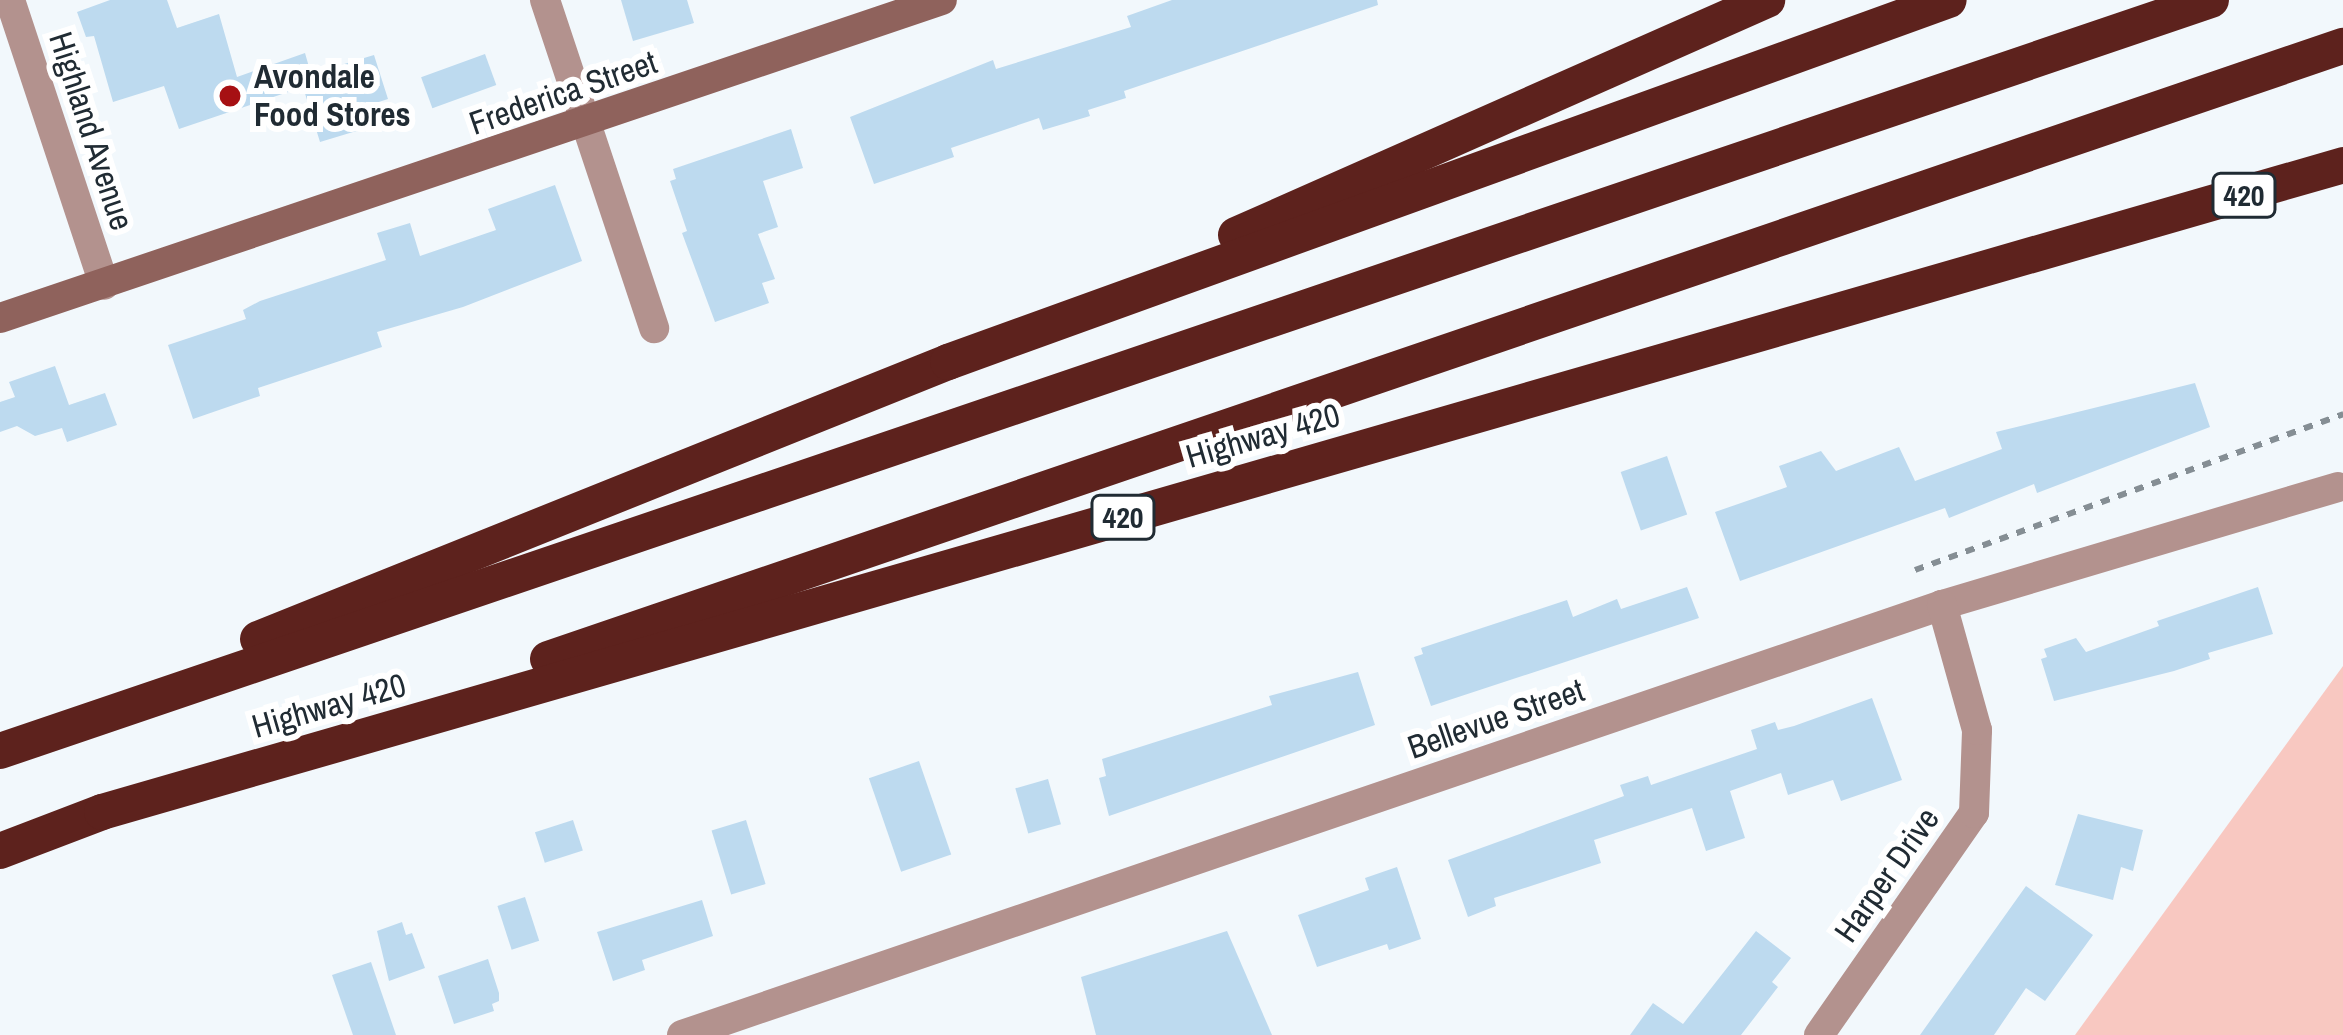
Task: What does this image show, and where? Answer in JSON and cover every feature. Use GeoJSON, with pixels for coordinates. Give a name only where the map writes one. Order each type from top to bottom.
{"type":"FeatureCollection","features":[{"type":"Feature","properties":{"kind":"highway"},"geometry":{"type":"LineString","coordinates":[[0,747],[948,362],[1767,0]]}},
{"type":"Feature","properties":{"kind":"highway"},"geometry":{"type":"LineString","coordinates":[[948,362],[1949,0]]}},
{"type":"Feature","properties":{"kind":"highway"},"geometry":{"type":"LineString","coordinates":[[0,747],[2211,0]]}},
{"type":"Feature","properties":{"kind":"highway"},"geometry":{"type":"LineString","coordinates":[[102,812],[2343,46]]}},
{"type":"Feature","properties":{"kind":"highway","name":"Highway 420"},"geometry":{"type":"LineString","coordinates":[[0,851],[102,812],[2343,165]]}},
{"type":"Feature","properties":{"kind":"street","name":"Highland Avenue"},"geometry":{"type":"LineString","coordinates":[[10,0],[104,284]]}},
{"type":"Feature","properties":{"kind":"street"},"geometry":{"type":"LineString","coordinates":[[545,0],[654,328]]}},
{"type":"Feature","properties":{"kind":"street","name":"Frederica Street"},"geometry":{"type":"LineString","coordinates":[[0,318],[942,0]]}},
{"type":"Feature","properties":{"kind":"street","name":"Bellevue Street"},"geometry":{"type":"LineString","coordinates":[[682,1035],[1942,605],[2338,487]]}},
{"type":"Feature","properties":{"kind":"street","name":"Harper Drive"},"geometry":{"type":"LineString","coordinates":[[1820,1035],[1974,813],[1977,730],[1942,605]]}},
{"type":"Feature","properties":{"kind":"path"},"geometry":{"type":"LineString","coordinates":[[1916,570],[2343,414]]}},
{"type":"Feature","properties":{"kind":"shaded area"},"geometry":{"type":"Polygon","coordinates":[[[2343,666],[2343,1035],[2075,1035],[2343,666]]]}},
{"type":"Feature","properties":{"kind":"building"},"geometry":{"type":"Polygon","coordinates":[[[110,0],[167,0],[177,28],[219,14],[237,77],[305,53],[311,74],[374,55],[388,99],[357,109],[363,129],[320,142],[303,87],[179,129],[164,86],[113,102],[94,36],[86,37],[77,12],[110,0]]]}},
{"type":"Feature","properties":{"kind":"building"},"geometry":{"type":"Polygon","coordinates":[[[621,0],[687,0],[694,23],[633,41],[621,0]]]}},
{"type":"Feature","properties":{"kind":"building"},"geometry":{"type":"Polygon","coordinates":[[[1172,0],[1377,0],[1378,5],[1124,91],[1126,98],[1088,110],[1090,116],[1043,130],[1039,118],[951,148],[954,157],[874,184],[850,117],[993,60],[996,69],[1131,27],[1127,16],[1172,0]]]}},
{"type":"Feature","properties":{"kind":"building"},"geometry":{"type":"Polygon","coordinates":[[[485,54],[496,85],[432,108],[421,77],[485,54]]]}},
{"type":"Feature","properties":{"kind":"building"},"geometry":{"type":"Polygon","coordinates":[[[791,129],[803,168],[763,181],[778,227],[758,234],[775,279],[762,283],[769,303],[715,322],[682,233],[687,231],[670,181],[676,179],[673,169],[791,129]]]}},
{"type":"Feature","properties":{"kind":"building"},"geometry":{"type":"Polygon","coordinates":[[[555,185],[582,261],[463,307],[377,332],[382,347],[258,388],[260,396],[193,419],[168,345],[246,319],[243,310],[260,301],[386,260],[377,233],[410,223],[420,256],[496,230],[488,209],[555,185]]]}},
{"type":"Feature","properties":{"kind":"building"},"geometry":{"type":"Polygon","coordinates":[[[55,366],[69,405],[105,393],[117,425],[67,442],[62,428],[35,436],[17,426],[0,432],[0,402],[15,397],[9,382],[55,366]]]}},
{"type":"Feature","properties":{"kind":"building"},"geometry":{"type":"Polygon","coordinates":[[[2195,383],[2210,427],[2037,493],[2034,484],[1949,518],[1945,508],[1740,581],[1715,512],[1787,487],[1779,466],[1821,451],[1836,471],[1899,447],[1915,481],[2002,449],[1996,432],[2195,383]]]}},
{"type":"Feature","properties":{"kind":"building"},"geometry":{"type":"Polygon","coordinates":[[[1667,456],[1687,515],[1641,531],[1621,472],[1667,456]]]}},
{"type":"Feature","properties":{"kind":"building"},"geometry":{"type":"Polygon","coordinates":[[[1687,587],[1699,618],[1431,706],[1414,657],[1423,654],[1421,648],[1567,600],[1573,617],[1617,599],[1621,609],[1687,587]]]}},
{"type":"Feature","properties":{"kind":"building"},"geometry":{"type":"Polygon","coordinates":[[[2258,587],[2273,634],[2208,653],[2210,659],[2174,671],[2054,701],[2041,659],[2047,657],[2044,649],[2076,638],[2086,652],[2159,626],[2157,621],[2258,587]]]}},
{"type":"Feature","properties":{"kind":"building"},"geometry":{"type":"Polygon","coordinates":[[[1358,672],[1375,725],[1109,816],[1099,778],[1106,776],[1102,759],[1272,705],[1269,696],[1358,672]]]}},
{"type":"Feature","properties":{"kind":"building"},"geometry":{"type":"Polygon","coordinates":[[[1872,698],[1902,780],[1841,801],[1833,780],[1788,795],[1781,773],[1730,791],[1745,838],[1706,851],[1692,808],[1594,840],[1601,863],[1494,898],[1496,906],[1468,917],[1448,860],[1624,796],[1620,785],[1648,776],[1651,785],[1757,749],[1751,730],[1775,722],[1778,730],[1794,726],[1872,698]]]}},
{"type":"Feature","properties":{"kind":"building"},"geometry":{"type":"Polygon","coordinates":[[[919,761],[951,855],[901,872],[869,778],[919,761]]]}},
{"type":"Feature","properties":{"kind":"building"},"geometry":{"type":"Polygon","coordinates":[[[1048,779],[1061,824],[1028,834],[1015,788],[1048,779]]]}},
{"type":"Feature","properties":{"kind":"building"},"geometry":{"type":"Polygon","coordinates":[[[2078,814],[2143,830],[2133,871],[2121,867],[2113,900],[2055,885],[2078,814]]]}},
{"type":"Feature","properties":{"kind":"building"},"geometry":{"type":"Polygon","coordinates":[[[573,820],[583,850],[545,863],[535,832],[573,820]]]}},
{"type":"Feature","properties":{"kind":"building"},"geometry":{"type":"Polygon","coordinates":[[[746,820],[766,884],[731,895],[712,831],[746,820]]]}},
{"type":"Feature","properties":{"kind":"building"},"geometry":{"type":"Polygon","coordinates":[[[1397,867],[1421,939],[1389,950],[1387,944],[1317,967],[1298,915],[1369,890],[1365,878],[1397,867]]]}},
{"type":"Feature","properties":{"kind":"building"},"geometry":{"type":"Polygon","coordinates":[[[2026,886],[2093,935],[2045,1001],[2026,988],[1994,1035],[1920,1035],[2026,886]]]}},
{"type":"Feature","properties":{"kind":"building"},"geometry":{"type":"Polygon","coordinates":[[[525,897],[539,941],[512,950],[497,906],[525,897]]]}},
{"type":"Feature","properties":{"kind":"building"},"geometry":{"type":"Polygon","coordinates":[[[702,900],[713,936],[642,960],[645,970],[613,981],[597,932],[702,900]]]}},
{"type":"Feature","properties":{"kind":"building"},"geometry":{"type":"Polygon","coordinates":[[[402,922],[406,935],[412,933],[425,968],[389,981],[377,931],[402,922]]]}},
{"type":"Feature","properties":{"kind":"building"},"geometry":{"type":"Polygon","coordinates":[[[1227,931],[1272,1035],[1096,1035],[1081,977],[1227,931]]]}},
{"type":"Feature","properties":{"kind":"building"},"geometry":{"type":"Polygon","coordinates":[[[1756,931],[1791,958],[1772,982],[1778,987],[1741,1035],[1630,1035],[1653,1003],[1683,1024],[1756,931]]]}},
{"type":"Feature","properties":{"kind":"building"},"geometry":{"type":"Polygon","coordinates":[[[488,959],[499,993],[499,1001],[492,1004],[494,1011],[454,1024],[438,976],[488,959]]]}},
{"type":"Feature","properties":{"kind":"building"},"geometry":{"type":"Polygon","coordinates":[[[371,962],[396,1035],[353,1035],[332,975],[371,962]]]}},
{"type":"Feature","properties":{"kind":"place","name":"Avondale Food Stores"},"geometry":{"type":"Point","coordinates":[230,96]}}]}
